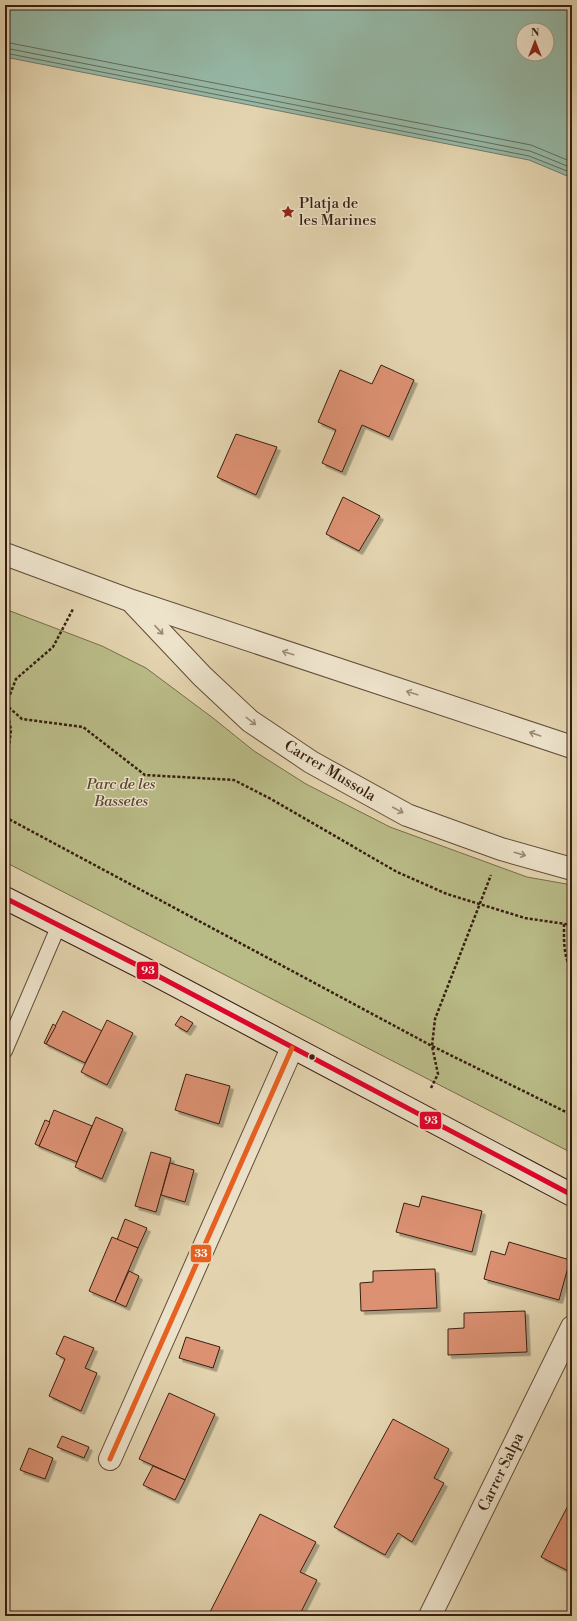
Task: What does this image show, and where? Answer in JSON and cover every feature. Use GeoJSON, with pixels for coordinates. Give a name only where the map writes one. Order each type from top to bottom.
{"type":"FeatureCollection","features":[{"type":"Feature","properties":{"kind":"street","name":"Carrer Mussola"},"geometry":{"type":"LineString","coordinates":[[5,554],[132,601],[572,747]]}},
{"type":"Feature","properties":{"kind":"street","name":"Carrer Mussola"},"geometry":{"type":"LineString","coordinates":[[132,601],[202,676],[250,721],[311,762],[407,815],[501,849],[572,869]]}},
{"type":"Feature","properties":{"kind":"street"},"geometry":{"type":"LineString","coordinates":[[5,898],[139,966],[572,1195]]}},
{"type":"Feature","properties":{"kind":"street"},"geometry":{"type":"LineString","coordinates":[[110,1459],[292,1048]]}},
{"type":"Feature","properties":{"kind":"street","name":"Carrer Salpa"},"geometry":{"type":"LineString","coordinates":[[430,1616],[572,1327]]}},
{"type":"Feature","properties":{"kind":"lane"},"geometry":{"type":"LineString","coordinates":[[5,1051],[59,925]]}},
{"type":"Feature","properties":{"kind":"path"},"geometry":{"type":"LineString","coordinates":[[5,778],[11,730],[5,705],[16,679],[53,647],[86,584]]}},
{"type":"Feature","properties":{"kind":"path"},"geometry":{"type":"LineString","coordinates":[[5,705],[22,720],[82,727],[145,775],[234,780],[271,799],[397,872],[447,894],[525,918],[572,925]]}},
{"type":"Feature","properties":{"kind":"path"},"geometry":{"type":"LineString","coordinates":[[5,817],[432,1046],[572,1115]]}},
{"type":"Feature","properties":{"kind":"path"},"geometry":{"type":"LineString","coordinates":[[420,1115],[438,1074],[432,1046],[435,1019],[501,849]]}},
{"type":"Feature","properties":{"kind":"path"},"geometry":{"type":"LineString","coordinates":[[564,924],[564,948],[568,964],[572,971]]}},
{"type":"Feature","properties":{"kind":"green space","name":"Parc de les Bassetes"},"geometry":{"type":"Polygon","coordinates":[[[5,609],[102,646],[146,668],[254,751],[306,784],[390,827],[527,877],[572,885],[572,1153],[5,862],[5,609]]]}},
{"type":"Feature","properties":{"kind":"water"},"geometry":{"type":"Polygon","coordinates":[[[5,5],[572,5],[572,178],[529,160],[5,57],[5,5]]]}},
{"type":"Feature","properties":{"kind":"building"},"geometry":{"type":"Polygon","coordinates":[[[381,365],[414,380],[389,437],[362,425],[342,472],[322,463],[336,430],[318,422],[340,370],[372,384],[381,365]]]}},
{"type":"Feature","properties":{"kind":"building"},"geometry":{"type":"Polygon","coordinates":[[[236,434],[277,447],[256,495],[217,477],[236,434]]]}},
{"type":"Feature","properties":{"kind":"building"},"geometry":{"type":"Polygon","coordinates":[[[343,497],[380,516],[359,551],[326,534],[343,497]]]}},
{"type":"Feature","properties":{"kind":"building"},"geometry":{"type":"Polygon","coordinates":[[[63,1011],[102,1031],[85,1063],[46,1044],[63,1011]]]}},
{"type":"Feature","properties":{"kind":"building"},"geometry":{"type":"Polygon","coordinates":[[[181,1016],[193,1023],[187,1032],[175,1025],[181,1016]]]}},
{"type":"Feature","properties":{"kind":"building"},"geometry":{"type":"Polygon","coordinates":[[[107,1020],[133,1033],[107,1085],[81,1072],[107,1020]]]}},
{"type":"Feature","properties":{"kind":"building"},"geometry":{"type":"Polygon","coordinates":[[[53,1024],[56,1026],[46,1044],[44,1043],[53,1024]]]}},
{"type":"Feature","properties":{"kind":"building"},"geometry":{"type":"Polygon","coordinates":[[[186,1074],[230,1086],[219,1124],[175,1110],[186,1074]]]}},
{"type":"Feature","properties":{"kind":"building"},"geometry":{"type":"Polygon","coordinates":[[[54,1110],[92,1126],[77,1162],[39,1146],[54,1110]]]}},
{"type":"Feature","properties":{"kind":"building"},"geometry":{"type":"Polygon","coordinates":[[[96,1117],[123,1129],[102,1179],[75,1167],[96,1117]]]}},
{"type":"Feature","properties":{"kind":"building"},"geometry":{"type":"Polygon","coordinates":[[[45,1120],[50,1122],[39,1146],[35,1144],[45,1120]]]}},
{"type":"Feature","properties":{"kind":"building"},"geometry":{"type":"Polygon","coordinates":[[[151,1152],[171,1158],[156,1212],[135,1206],[151,1152]]]}},
{"type":"Feature","properties":{"kind":"building"},"geometry":{"type":"Polygon","coordinates":[[[170,1163],[194,1170],[185,1202],[161,1195],[170,1163]]]}},
{"type":"Feature","properties":{"kind":"building"},"geometry":{"type":"Polygon","coordinates":[[[422,1196],[482,1211],[472,1252],[396,1232],[404,1203],[419,1207],[422,1196]]]}},
{"type":"Feature","properties":{"kind":"building"},"geometry":{"type":"Polygon","coordinates":[[[125,1219],[147,1228],[138,1248],[117,1240],[125,1219]]]}},
{"type":"Feature","properties":{"kind":"building"},"geometry":{"type":"Polygon","coordinates":[[[112,1237],[138,1248],[115,1302],[89,1291],[112,1237]]]}},
{"type":"Feature","properties":{"kind":"building"},"geometry":{"type":"Polygon","coordinates":[[[509,1242],[570,1260],[559,1300],[484,1279],[491,1251],[505,1255],[509,1242]]]}},
{"type":"Feature","properties":{"kind":"building"},"geometry":{"type":"Polygon","coordinates":[[[435,1269],[437,1308],[361,1311],[360,1283],[373,1282],[373,1271],[435,1269]]]}},
{"type":"Feature","properties":{"kind":"building"},"geometry":{"type":"Polygon","coordinates":[[[129,1271],[139,1276],[126,1307],[115,1302],[129,1271]]]}},
{"type":"Feature","properties":{"kind":"building"},"geometry":{"type":"Polygon","coordinates":[[[525,1311],[527,1352],[448,1355],[448,1329],[464,1328],[464,1313],[525,1311]]]}},
{"type":"Feature","properties":{"kind":"building"},"geometry":{"type":"Polygon","coordinates":[[[64,1336],[94,1348],[85,1368],[97,1373],[81,1411],[49,1396],[65,1359],[56,1354],[64,1336]]]}},
{"type":"Feature","properties":{"kind":"building"},"geometry":{"type":"Polygon","coordinates":[[[186,1337],[220,1347],[213,1368],[179,1358],[186,1337]]]}},
{"type":"Feature","properties":{"kind":"building"},"geometry":{"type":"Polygon","coordinates":[[[169,1393],[215,1414],[185,1480],[139,1459],[169,1393]]]}},
{"type":"Feature","properties":{"kind":"building"},"geometry":{"type":"Polygon","coordinates":[[[393,1419],[449,1449],[434,1478],[444,1483],[412,1542],[398,1533],[385,1555],[334,1527],[393,1419]]]}},
{"type":"Feature","properties":{"kind":"building"},"geometry":{"type":"Polygon","coordinates":[[[62,1436],[89,1447],[84,1458],[57,1447],[62,1436]]]}},
{"type":"Feature","properties":{"kind":"building"},"geometry":{"type":"Polygon","coordinates":[[[29,1448],[53,1458],[45,1479],[20,1470],[29,1448]]]}},
{"type":"Feature","properties":{"kind":"building"},"geometry":{"type":"Polygon","coordinates":[[[153,1466],[185,1480],[175,1500],[143,1485],[153,1466]]]}},
{"type":"Feature","properties":{"kind":"building"},"geometry":{"type":"Polygon","coordinates":[[[572,1498],[572,1573],[541,1557],[572,1498]]]}},
{"type":"Feature","properties":{"kind":"building"},"geometry":{"type":"Polygon","coordinates":[[[260,1514],[316,1542],[300,1572],[317,1580],[299,1616],[208,1616],[260,1514]]]}},
{"type":"Feature","properties":{"kind":"transit line","name":"93"},"geometry":{"type":"LineString","coordinates":[[5,898],[139,966],[572,1195]]}},
{"type":"Feature","properties":{"kind":"transit line","name":"33"},"geometry":{"type":"LineString","coordinates":[[110,1459],[292,1048]]}},
{"type":"Feature","properties":{"kind":"place","name":"Platja de les Marines"},"geometry":{"type":"Point","coordinates":[288,212]}}]}
